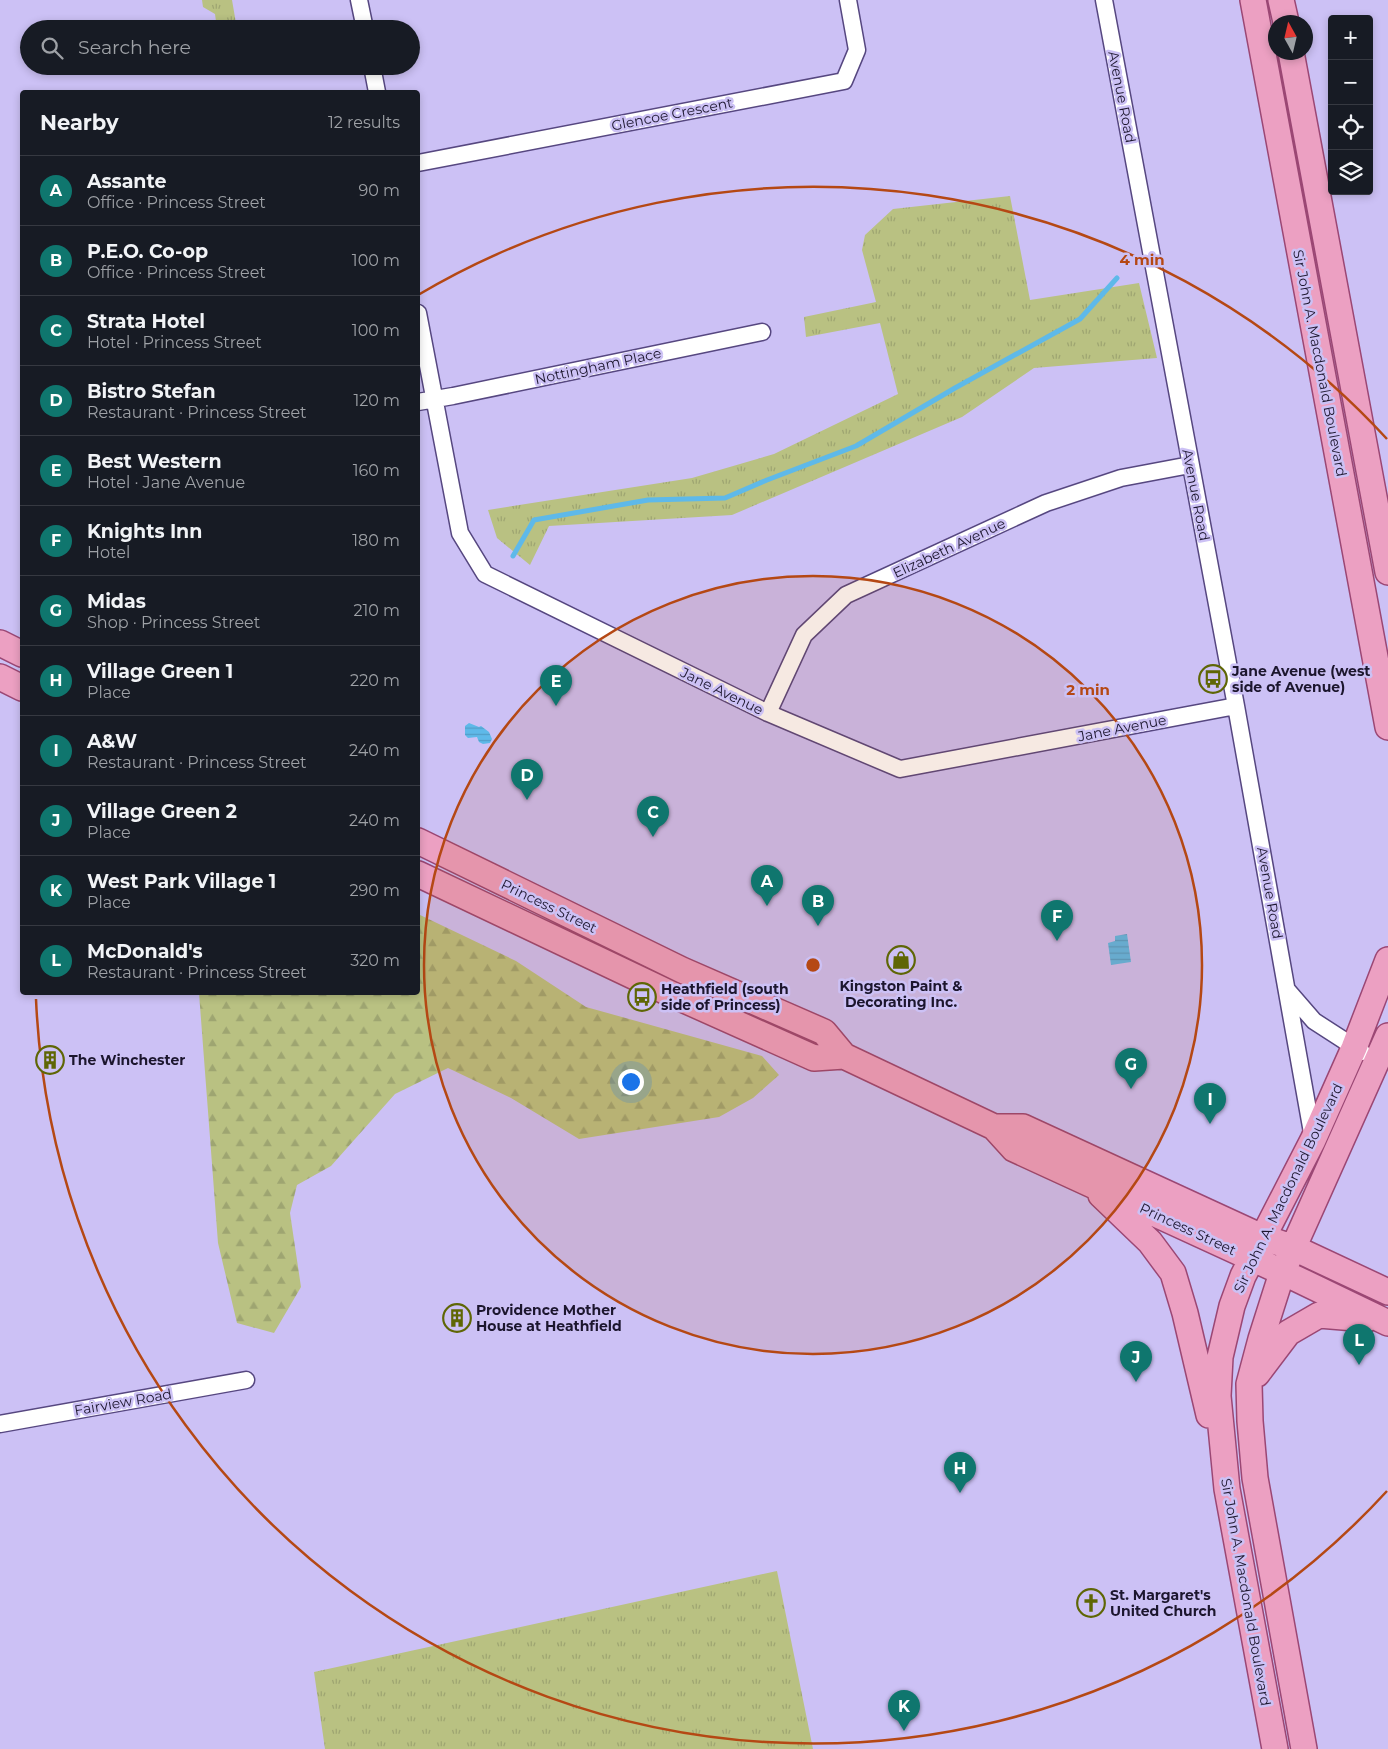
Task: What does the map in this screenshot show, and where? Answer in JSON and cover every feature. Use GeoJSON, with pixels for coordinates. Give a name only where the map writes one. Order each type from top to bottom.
{"type":"FeatureCollection","features":[{"type":"Feature","properties":{"kind":"main road","name":"Sir John A. Macdonald Boulevard"},"geometry":{"type":"LineString","coordinates":[[1253,0],[1388,727]]}},
{"type":"Feature","properties":{"kind":"main road"},"geometry":{"type":"LineString","coordinates":[[1281,0],[1284,15]]}},
{"type":"Feature","properties":{"kind":"main road","name":"Sir John A. Macdonald Boulevard"},"geometry":{"type":"LineString","coordinates":[[1292,60],[1388,572]]}},
{"type":"Feature","properties":{"kind":"main road"},"geometry":{"type":"LineString","coordinates":[[0,643],[20,653]]}},
{"type":"Feature","properties":{"kind":"main road"},"geometry":{"type":"LineString","coordinates":[[0,677],[20,687]]}},
{"type":"Feature","properties":{"kind":"main road","name":"Princess Street"},"geometry":{"type":"LineString","coordinates":[[420,842],[682,970],[824,1032],[844,1056],[994,1127],[1014,1149],[1385,1322]]}},
{"type":"Feature","properties":{"kind":"main road","name":"Princess Street"},"geometry":{"type":"LineString","coordinates":[[420,875],[671,994],[814,1058],[844,1056]]}},
{"type":"Feature","properties":{"kind":"main road","name":"Sir John A. Macdonald Boulevard"},"geometry":{"type":"LineString","coordinates":[[1275,1749],[1227,1489],[1218,1396],[1220,1357],[1232,1306],[1262,1237],[1313,1140],[1354,1048],[1388,960]]}},
{"type":"Feature","properties":{"kind":"main road"},"geometry":{"type":"LineString","coordinates":[[671,994],[682,970]]}},
{"type":"Feature","properties":{"kind":"main road","name":"Sir John A. Macdonald Boulevard"},"geometry":{"type":"LineString","coordinates":[[1304,1749],[1255,1478],[1250,1421],[1250,1384],[1261,1339],[1282,1273],[1388,1036]]}},
{"type":"Feature","properties":{"kind":"main road","name":"Princess Street"},"geometry":{"type":"LineString","coordinates":[[994,1127],[1023,1127],[1262,1237],[1294,1248],[1388,1292]]}},
{"type":"Feature","properties":{"kind":"main road"},"geometry":{"type":"LineString","coordinates":[[1087,1182],[1150,1242],[1174,1273],[1227,1489]]}},
{"type":"Feature","properties":{"kind":"main road"},"geometry":{"type":"LineString","coordinates":[[1250,1384],[1288,1333],[1319,1315],[1385,1322]]}},
{"type":"Feature","properties":{"kind":"street"},"geometry":{"type":"LineString","coordinates":[[359,0],[363,20]]}},
{"type":"Feature","properties":{"kind":"street","name":"Glencoe Crescent"},"geometry":{"type":"LineString","coordinates":[[420,163],[844,81],[857,50],[848,0]]}},
{"type":"Feature","properties":{"kind":"street","name":"Avenue Road"},"geometry":{"type":"LineString","coordinates":[[1104,0],[1236,706],[1313,1140]]}},
{"type":"Feature","properties":{"kind":"street"},"geometry":{"type":"LineString","coordinates":[[374,75],[377,90]]}},
{"type":"Feature","properties":{"kind":"street","name":"Nottingham Place"},"geometry":{"type":"LineString","coordinates":[[425,401],[762,332]]}},
{"type":"Feature","properties":{"kind":"street","name":"Jane Avenue"},"geometry":{"type":"LineString","coordinates":[[420,338],[425,401],[460,533],[485,574],[768,713],[900,769],[1236,706]]}},
{"type":"Feature","properties":{"kind":"street","name":"Elizabeth Avenue"},"geometry":{"type":"LineString","coordinates":[[768,713],[804,635],[846,595],[1046,503],[1121,478],[1190,465]]}},
{"type":"Feature","properties":{"kind":"street"},"geometry":{"type":"LineString","coordinates":[[1288,991],[1314,1021],[1354,1048],[1377,1060]]}},
{"type":"Feature","properties":{"kind":"street","name":"Fairview Road"},"geometry":{"type":"LineString","coordinates":[[0,1424],[246,1380]]}},
{"type":"Feature","properties":{"kind":"green space"},"geometry":{"type":"Polygon","coordinates":[[[202,0],[232,0],[235,20],[216,20],[215,14],[203,7],[202,0]]]}},
{"type":"Feature","properties":{"kind":"green space"},"geometry":{"type":"Polygon","coordinates":[[[1010,196],[1030,300],[1139,283],[1157,358],[1034,368],[962,417],[732,515],[549,526],[530,565],[497,538],[488,510],[692,478],[774,454],[898,394],[880,323],[806,337],[804,317],[876,302],[862,250],[865,235],[893,209],[1010,196]]]}},
{"type":"Feature","properties":{"kind":"green space"},"geometry":{"type":"Polygon","coordinates":[[[420,915],[516,961],[586,1007],[762,1056],[779,1075],[753,1098],[719,1117],[579,1139],[511,1098],[448,1068],[395,1094],[331,1166],[297,1185],[290,1213],[301,1287],[274,1333],[237,1323],[218,1243],[199,995],[420,995],[420,915]]]}},
{"type":"Feature","properties":{"kind":"green space"},"geometry":{"type":"Polygon","coordinates":[[[777,1571],[813,1749],[325,1749],[314,1672],[777,1571]]]}},
{"type":"Feature","properties":{"kind":"water"},"geometry":{"type":"Polygon","coordinates":[[[469,723],[481,726],[489,732],[492,739],[490,743],[483,744],[479,742],[477,737],[468,738],[465,735],[465,726],[469,723]]]}},
{"type":"Feature","properties":{"kind":"water"},"geometry":{"type":"Polygon","coordinates":[[[1127,934],[1131,962],[1111,965],[1108,943],[1115,941],[1115,936],[1127,934]]]}},
{"type":"Feature","properties":{"kind":"waterway"},"geometry":{"type":"LineString","coordinates":[[513,556],[534,520],[648,500],[725,498],[856,446],[955,388],[1080,319],[1117,278]]}},
{"type":"Feature","properties":{"kind":"place","name":"Jane Avenue (west side of Avenue)"},"geometry":{"type":"Point","coordinates":[1213,679]}},
{"type":"Feature","properties":{"kind":"place","name":"Best Western"},"geometry":{"type":"Point","coordinates":[556,706]}},
{"type":"Feature","properties":{"kind":"place","name":"Bistro Stefan"},"geometry":{"type":"Point","coordinates":[527,800]}},
{"type":"Feature","properties":{"kind":"place","name":"Strata Hotel"},"geometry":{"type":"Point","coordinates":[653,837]}},
{"type":"Feature","properties":{"kind":"place","name":"Assante"},"geometry":{"type":"Point","coordinates":[767,906]}},
{"type":"Feature","properties":{"kind":"place","name":"P.E.O. Co-op"},"geometry":{"type":"Point","coordinates":[818,926]}},
{"type":"Feature","properties":{"kind":"place","name":"Knights Inn"},"geometry":{"type":"Point","coordinates":[1057,941]}},
{"type":"Feature","properties":{"kind":"place","name":"Kingston Paint & Decorating Inc."},"geometry":{"type":"Point","coordinates":[901,960]}},
{"type":"Feature","properties":{"kind":"place","name":"Heathfield (south side of Princess)"},"geometry":{"type":"Point","coordinates":[642,997]}},
{"type":"Feature","properties":{"kind":"place","name":"The Winchester"},"geometry":{"type":"Point","coordinates":[50,1060]}},
{"type":"Feature","properties":{"kind":"place","name":"Midas"},"geometry":{"type":"Point","coordinates":[1131,1089]}},
{"type":"Feature","properties":{"kind":"place","name":"A&W"},"geometry":{"type":"Point","coordinates":[1210,1124]}},
{"type":"Feature","properties":{"kind":"place","name":"Providence Mother House at Heathfield"},"geometry":{"type":"Point","coordinates":[457,1318]}},
{"type":"Feature","properties":{"kind":"place","name":"McDonald's"},"geometry":{"type":"Point","coordinates":[1359,1365]}},
{"type":"Feature","properties":{"kind":"place","name":"Village Green 2"},"geometry":{"type":"Point","coordinates":[1136,1382]}},
{"type":"Feature","properties":{"kind":"place","name":"Village Green 1"},"geometry":{"type":"Point","coordinates":[960,1493]}},
{"type":"Feature","properties":{"kind":"place","name":"St. Margaret's United Church"},"geometry":{"type":"Point","coordinates":[1091,1603]}},
{"type":"Feature","properties":{"kind":"place","name":"West Park Village 1"},"geometry":{"type":"Point","coordinates":[904,1731]}}]}
